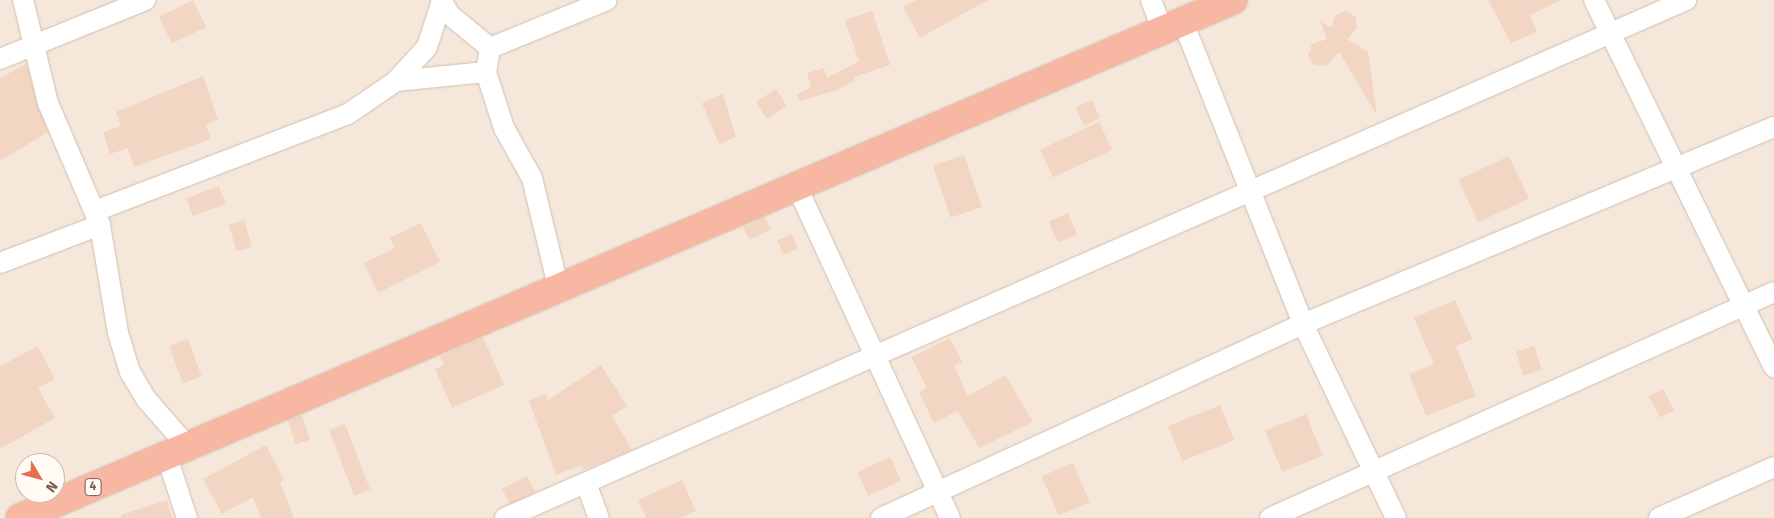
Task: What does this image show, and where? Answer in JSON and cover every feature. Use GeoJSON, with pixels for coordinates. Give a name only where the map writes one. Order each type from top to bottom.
{"type":"FeatureCollection","features":[{"type":"Feature","properties":{"kind":"highway"},"geometry":{"type":"LineString","coordinates":[[177,452],[558,286],[796,187],[1233,0]]}},
{"type":"Feature","properties":{"kind":"highway","name":"4"},"geometry":{"type":"LineString","coordinates":[[20,518],[177,452]]}},
{"type":"Feature","properties":{"kind":"street"},"geometry":{"type":"LineString","coordinates":[[23,0],[36,46],[48,103],[97,218],[118,334],[130,372],[177,452],[187,518]]}},
{"type":"Feature","properties":{"kind":"street"},"geometry":{"type":"LineString","coordinates":[[0,59],[36,46],[145,0]]}},
{"type":"Feature","properties":{"kind":"street"},"geometry":{"type":"LineString","coordinates":[[490,48],[608,0]]}},
{"type":"Feature","properties":{"kind":"street"},"geometry":{"type":"LineString","coordinates":[[1151,0],[1173,26],[1250,190],[1303,324],[1396,518]]}},
{"type":"Feature","properties":{"kind":"street"},"geometry":{"type":"LineString","coordinates":[[1594,0],[1774,367]]}},
{"type":"Feature","properties":{"kind":"street"},"geometry":{"type":"LineString","coordinates":[[505,518],[1686,0]]}},
{"type":"Feature","properties":{"kind":"street"},"geometry":{"type":"LineString","coordinates":[[441,1],[450,15],[490,48]]}},
{"type":"Feature","properties":{"kind":"street"},"geometry":{"type":"LineString","coordinates":[[0,263],[97,218],[325,126],[396,81],[427,47],[441,1]]}},
{"type":"Feature","properties":{"kind":"street"},"geometry":{"type":"LineString","coordinates":[[490,48],[486,72],[504,128],[532,178],[558,286]]}},
{"type":"Feature","properties":{"kind":"street"},"geometry":{"type":"LineString","coordinates":[[396,81],[486,72]]}},
{"type":"Feature","properties":{"kind":"street"},"geometry":{"type":"LineString","coordinates":[[881,518],[939,494],[1303,324],[1774,127]]}},
{"type":"Feature","properties":{"kind":"street"},"geometry":{"type":"LineString","coordinates":[[796,187],[950,518]]}},
{"type":"Feature","properties":{"kind":"street"},"geometry":{"type":"LineString","coordinates":[[1270,518],[1372,469],[1774,292]]}},
{"type":"Feature","properties":{"kind":"street"},"geometry":{"type":"LineString","coordinates":[[1659,518],[1774,467]]}},
{"type":"Feature","properties":{"kind":"street"},"geometry":{"type":"LineString","coordinates":[[586,483],[599,518]]}},
{"type":"Feature","properties":{"kind":"shaded area"},"geometry":{"type":"Polygon","coordinates":[[[0,0],[1774,0],[1774,518],[0,518],[0,0]]]}},
{"type":"Feature","properties":{"kind":"building"},"geometry":{"type":"Polygon","coordinates":[[[193,0],[206,27],[172,44],[159,17],[193,0]]]}},
{"type":"Feature","properties":{"kind":"building"},"geometry":{"type":"Polygon","coordinates":[[[916,0],[988,0],[920,38],[903,7],[916,0]]]}},
{"type":"Feature","properties":{"kind":"building"},"geometry":{"type":"Polygon","coordinates":[[[1488,0],[1561,0],[1530,15],[1537,32],[1511,43],[1488,0]]]}},
{"type":"Feature","properties":{"kind":"building"},"geometry":{"type":"Polygon","coordinates":[[[872,11],[890,65],[854,77],[855,80],[840,89],[800,101],[797,95],[811,87],[807,73],[824,68],[827,78],[859,61],[845,20],[872,11]]]}},
{"type":"Feature","properties":{"kind":"building"},"geometry":{"type":"Polygon","coordinates":[[[1346,11],[1356,17],[1357,28],[1347,39],[1368,52],[1377,115],[1339,52],[1326,66],[1314,65],[1308,56],[1312,44],[1327,39],[1320,21],[1331,28],[1335,15],[1346,11]]]}},
{"type":"Feature","properties":{"kind":"building"},"geometry":{"type":"Polygon","coordinates":[[[26,64],[48,132],[0,161],[0,78],[26,64]]]}},
{"type":"Feature","properties":{"kind":"building"},"geometry":{"type":"Polygon","coordinates":[[[203,76],[218,120],[206,124],[211,139],[134,167],[128,148],[110,154],[103,132],[121,126],[116,112],[203,76]]]}},
{"type":"Feature","properties":{"kind":"building"},"geometry":{"type":"Polygon","coordinates":[[[776,89],[787,106],[767,119],[756,102],[776,89]]]}},
{"type":"Feature","properties":{"kind":"building"},"geometry":{"type":"Polygon","coordinates":[[[723,94],[736,137],[719,144],[702,103],[723,94]]]}},
{"type":"Feature","properties":{"kind":"building"},"geometry":{"type":"Polygon","coordinates":[[[1092,100],[1100,118],[1084,126],[1076,107],[1092,100]]]}},
{"type":"Feature","properties":{"kind":"building"},"geometry":{"type":"Polygon","coordinates":[[[1099,122],[1112,150],[1053,178],[1040,149],[1099,122]]]}},
{"type":"Feature","properties":{"kind":"building"},"geometry":{"type":"Polygon","coordinates":[[[964,155],[982,207],[951,218],[933,166],[964,155]]]}},
{"type":"Feature","properties":{"kind":"building"},"geometry":{"type":"Polygon","coordinates":[[[1509,156],[1529,199],[1478,222],[1458,180],[1509,156]]]}},
{"type":"Feature","properties":{"kind":"building"},"geometry":{"type":"Polygon","coordinates":[[[219,186],[226,204],[193,216],[186,199],[219,186]]]}},
{"type":"Feature","properties":{"kind":"building"},"geometry":{"type":"Polygon","coordinates":[[[1068,213],[1077,234],[1058,242],[1049,221],[1068,213]]]}},
{"type":"Feature","properties":{"kind":"building"},"geometry":{"type":"Polygon","coordinates":[[[765,217],[771,230],[749,240],[743,227],[765,217]]]}},
{"type":"Feature","properties":{"kind":"building"},"geometry":{"type":"Polygon","coordinates":[[[244,220],[252,247],[237,251],[229,225],[244,220]]]}},
{"type":"Feature","properties":{"kind":"building"},"geometry":{"type":"Polygon","coordinates":[[[421,223],[440,262],[378,293],[364,263],[395,248],[390,238],[421,223]]]}},
{"type":"Feature","properties":{"kind":"building"},"geometry":{"type":"Polygon","coordinates":[[[792,234],[798,249],[783,255],[777,240],[792,234]]]}},
{"type":"Feature","properties":{"kind":"building"},"geometry":{"type":"Polygon","coordinates":[[[1455,300],[1472,339],[1456,346],[1476,396],[1426,416],[1409,374],[1434,364],[1414,318],[1455,300]]]}},
{"type":"Feature","properties":{"kind":"building"},"geometry":{"type":"Polygon","coordinates":[[[483,337],[504,385],[452,408],[435,369],[444,365],[440,356],[483,337]]]}},
{"type":"Feature","properties":{"kind":"building"},"geometry":{"type":"Polygon","coordinates":[[[950,338],[962,362],[954,366],[968,396],[1005,375],[1033,422],[979,448],[958,411],[934,423],[919,392],[927,388],[911,357],[950,338]]]}},
{"type":"Feature","properties":{"kind":"building"},"geometry":{"type":"Polygon","coordinates":[[[188,339],[202,377],[183,383],[169,346],[188,339]]]}},
{"type":"Feature","properties":{"kind":"building"},"geometry":{"type":"Polygon","coordinates":[[[38,346],[55,379],[38,388],[55,418],[0,449],[0,366],[38,346]]]}},
{"type":"Feature","properties":{"kind":"building"},"geometry":{"type":"Polygon","coordinates":[[[1534,346],[1542,370],[1524,376],[1516,352],[1534,346]]]}},
{"type":"Feature","properties":{"kind":"building"},"geometry":{"type":"Polygon","coordinates":[[[601,365],[627,406],[612,416],[632,450],[584,470],[581,465],[556,475],[529,401],[546,394],[548,400],[601,365]]]}},
{"type":"Feature","properties":{"kind":"building"},"geometry":{"type":"Polygon","coordinates":[[[1663,389],[1674,410],[1660,418],[1649,397],[1663,389]]]}},
{"type":"Feature","properties":{"kind":"building"},"geometry":{"type":"Polygon","coordinates":[[[1220,405],[1234,440],[1182,461],[1168,426],[1220,405]]]}},
{"type":"Feature","properties":{"kind":"building"},"geometry":{"type":"Polygon","coordinates":[[[1306,414],[1323,456],[1282,472],[1265,430],[1306,414]]]}},
{"type":"Feature","properties":{"kind":"building"},"geometry":{"type":"Polygon","coordinates":[[[302,415],[310,440],[296,444],[288,420],[302,415]]]}},
{"type":"Feature","properties":{"kind":"building"},"geometry":{"type":"Polygon","coordinates":[[[345,424],[370,489],[354,495],[329,430],[345,424]]]}},
{"type":"Feature","properties":{"kind":"building"},"geometry":{"type":"Polygon","coordinates":[[[266,445],[284,480],[280,482],[294,518],[261,518],[253,497],[222,514],[203,479],[266,445]]]}},
{"type":"Feature","properties":{"kind":"building"},"geometry":{"type":"Polygon","coordinates":[[[890,457],[901,481],[868,496],[857,472],[890,457]]]}},
{"type":"Feature","properties":{"kind":"building"},"geometry":{"type":"Polygon","coordinates":[[[1073,463],[1090,503],[1059,516],[1042,476],[1073,463]]]}},
{"type":"Feature","properties":{"kind":"building"},"geometry":{"type":"Polygon","coordinates":[[[527,476],[535,492],[510,505],[502,489],[527,476]]]}},
{"type":"Feature","properties":{"kind":"building"},"geometry":{"type":"Polygon","coordinates":[[[682,480],[696,511],[681,518],[646,518],[638,500],[682,480]]]}},
{"type":"Feature","properties":{"kind":"building"},"geometry":{"type":"Polygon","coordinates":[[[167,500],[172,518],[121,518],[121,515],[167,500]]]}}]}
